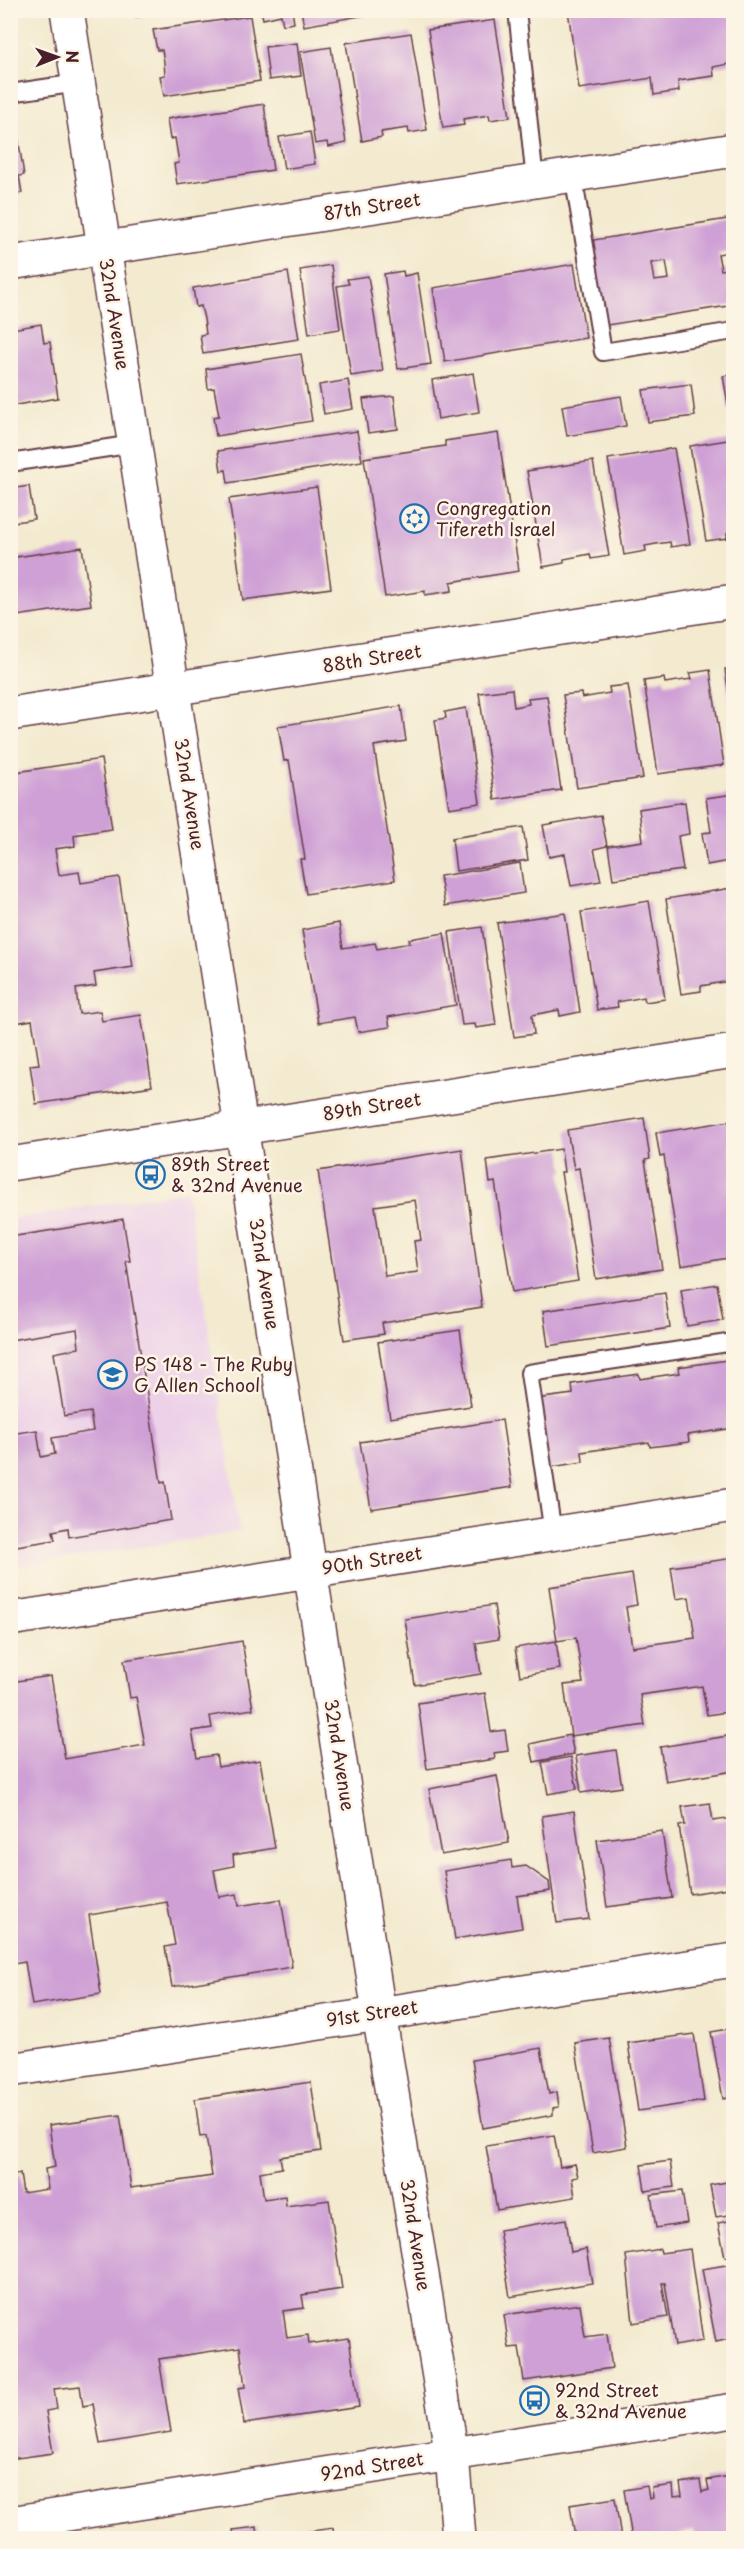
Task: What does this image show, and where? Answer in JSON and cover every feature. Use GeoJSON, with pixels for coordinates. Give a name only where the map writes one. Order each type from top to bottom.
{"type":"FeatureCollection","features":[{"type":"Feature","properties":{"kind":"street","name":"32nd Avenue"},"geometry":{"type":"LineString","coordinates":[[67,10],[310,1572],[452,2455],[459,2538]]}},
{"type":"Feature","properties":{"kind":"street","name":"87th Street"},"geometry":{"type":"LineString","coordinates":[[10,263],[734,150]]}},
{"type":"Feature","properties":{"kind":"street","name":"88th Street"},"geometry":{"type":"LineString","coordinates":[[10,714],[734,602]]}},
{"type":"Feature","properties":{"kind":"street","name":"89th Street"},"geometry":{"type":"LineString","coordinates":[[10,1164],[734,1051]]}},
{"type":"Feature","properties":{"kind":"street","name":"90th Street"},"geometry":{"type":"LineString","coordinates":[[10,1618],[734,1505]]}},
{"type":"Feature","properties":{"kind":"street","name":"91st Street"},"geometry":{"type":"LineString","coordinates":[[10,2070],[734,1960]]}},
{"type":"Feature","properties":{"kind":"street","name":"92nd Street"},"geometry":{"type":"LineString","coordinates":[[10,2523],[734,2410]]}},
{"type":"Feature","properties":{"kind":"lane"},"geometry":{"type":"LineString","coordinates":[[517,10],[535,181]]}},
{"type":"Feature","properties":{"kind":"lane"},"geometry":{"type":"LineString","coordinates":[[10,93],[78,83]]}},
{"type":"Feature","properties":{"kind":"lane"},"geometry":{"type":"LineString","coordinates":[[573,175],[603,352],[734,331]]}},
{"type":"Feature","properties":{"kind":"lane"},"geometry":{"type":"LineString","coordinates":[[10,463],[134,444]]}},
{"type":"Feature","properties":{"kind":"lane"},"geometry":{"type":"LineString","coordinates":[[553,1533],[529,1373],[734,1342]]}},
{"type":"Feature","properties":{"kind":"shaded area","name":"PS 148 - The Ruby G Allen School"},"geometry":{"type":"Polygon","coordinates":[[[187,1191],[240,1532],[11,1567],[11,1219],[187,1191]]]}},
{"type":"Feature","properties":{"kind":"building"},"geometry":{"type":"Polygon","coordinates":[[[135,10],[169,10],[169,12],[136,17],[135,10]]]}},
{"type":"Feature","properties":{"kind":"building"},"geometry":{"type":"Polygon","coordinates":[[[261,10],[292,10],[294,23],[283,25],[281,15],[263,19],[261,10]]]}},
{"type":"Feature","properties":{"kind":"building"},"geometry":{"type":"Polygon","coordinates":[[[301,10],[365,10],[366,15],[304,26],[301,10]]]}},
{"type":"Feature","properties":{"kind":"building"},"geometry":{"type":"Polygon","coordinates":[[[568,10],[734,10],[734,63],[713,67],[714,76],[678,81],[679,91],[654,95],[652,78],[579,89],[568,10]]]}},
{"type":"Feature","properties":{"kind":"building"},"geometry":{"type":"Polygon","coordinates":[[[250,16],[260,81],[164,96],[160,76],[165,75],[162,50],[157,50],[153,30],[250,16]]]}},
{"type":"Feature","properties":{"kind":"building"},"geometry":{"type":"Polygon","coordinates":[[[495,20],[510,117],[490,120],[489,115],[463,119],[464,125],[443,128],[428,30],[495,20]]]}},
{"type":"Feature","properties":{"kind":"building"},"geometry":{"type":"Polygon","coordinates":[[[411,33],[427,130],[409,133],[408,128],[381,132],[382,137],[362,141],[346,43],[411,33]]]}},
{"type":"Feature","properties":{"kind":"building"},"geometry":{"type":"Polygon","coordinates":[[[297,43],[301,76],[269,80],[265,47],[297,43]]]}},
{"type":"Feature","properties":{"kind":"building"},"geometry":{"type":"Polygon","coordinates":[[[331,47],[346,143],[328,147],[327,142],[315,144],[300,52],[331,47]]]}},
{"type":"Feature","properties":{"kind":"building"},"geometry":{"type":"Polygon","coordinates":[[[264,104],[273,170],[177,184],[174,164],[179,163],[175,138],[170,139],[167,119],[264,104]]]}},
{"type":"Feature","properties":{"kind":"building"},"geometry":{"type":"Polygon","coordinates":[[[15,119],[24,175],[19,176],[22,193],[10,195],[10,120],[15,119]]]}},
{"type":"Feature","properties":{"kind":"building"},"geometry":{"type":"Polygon","coordinates":[[[310,132],[315,164],[284,169],[279,137],[310,132]]]}},
{"type":"Feature","properties":{"kind":"building"},"geometry":{"type":"Polygon","coordinates":[[[734,218],[734,251],[718,254],[721,270],[734,268],[734,305],[601,326],[587,241],[734,218]],[[666,261],[651,263],[654,281],[669,279],[666,261]]]}},
{"type":"Feature","properties":{"kind":"building"},"geometry":{"type":"Polygon","coordinates":[[[574,264],[586,338],[445,362],[433,288],[574,264]]]}},
{"type":"Feature","properties":{"kind":"building"},"geometry":{"type":"Polygon","coordinates":[[[331,265],[340,329],[309,334],[300,270],[331,265]]]}},
{"type":"Feature","properties":{"kind":"building"},"geometry":{"type":"Polygon","coordinates":[[[403,271],[404,276],[417,273],[431,364],[398,369],[384,274],[403,271]]]}},
{"type":"Feature","properties":{"kind":"building"},"geometry":{"type":"Polygon","coordinates":[[[288,272],[299,339],[203,354],[200,335],[206,334],[204,319],[201,306],[196,307],[193,288],[288,272]]]}},
{"type":"Feature","properties":{"kind":"building"},"geometry":{"type":"Polygon","coordinates":[[[368,276],[383,371],[351,376],[337,286],[349,284],[347,279],[368,276]]]}},
{"type":"Feature","properties":{"kind":"building"},"geometry":{"type":"Polygon","coordinates":[[[41,324],[44,343],[50,342],[58,398],[10,406],[10,348],[15,347],[12,329],[41,324]]]}},
{"type":"Feature","properties":{"kind":"building"},"geometry":{"type":"Polygon","coordinates":[[[301,354],[312,421],[216,436],[213,417],[219,416],[214,388],[208,389],[206,369],[301,354]]]}},
{"type":"Feature","properties":{"kind":"building"},"geometry":{"type":"Polygon","coordinates":[[[473,373],[479,412],[438,419],[432,380],[473,373]]]}},
{"type":"Feature","properties":{"kind":"building"},"geometry":{"type":"Polygon","coordinates":[[[734,374],[734,410],[729,410],[723,376],[734,374]]]}},
{"type":"Feature","properties":{"kind":"building"},"geometry":{"type":"Polygon","coordinates":[[[348,380],[353,409],[324,414],[319,385],[348,380]]]}},
{"type":"Feature","properties":{"kind":"building"},"geometry":{"type":"Polygon","coordinates":[[[691,384],[695,416],[648,422],[643,390],[691,384]]]}},
{"type":"Feature","properties":{"kind":"building"},"geometry":{"type":"Polygon","coordinates":[[[394,396],[398,429],[368,433],[363,399],[394,396]]]}},
{"type":"Feature","properties":{"kind":"building"},"geometry":{"type":"Polygon","coordinates":[[[621,396],[626,426],[567,436],[562,406],[621,396]]]}},
{"type":"Feature","properties":{"kind":"building"},"geometry":{"type":"Polygon","coordinates":[[[357,431],[362,461],[228,483],[226,470],[221,471],[218,451],[357,431]]]}},
{"type":"Feature","properties":{"kind":"building","name":"Congregation Tifereth Israel"},"geometry":{"type":"Polygon","coordinates":[[[498,433],[519,571],[451,582],[452,591],[425,595],[425,591],[385,597],[364,458],[445,446],[445,441],[498,433]]]}},
{"type":"Feature","properties":{"kind":"building"},"geometry":{"type":"Polygon","coordinates":[[[734,439],[734,532],[727,533],[727,538],[706,541],[690,446],[734,439]]]}},
{"type":"Feature","properties":{"kind":"building"},"geometry":{"type":"Polygon","coordinates":[[[674,448],[690,544],[671,547],[670,542],[656,544],[645,546],[646,551],[624,555],[608,459],[674,448]]]}},
{"type":"Feature","properties":{"kind":"building"},"geometry":{"type":"Polygon","coordinates":[[[593,461],[609,556],[591,559],[590,554],[564,559],[564,563],[543,567],[527,471],[593,461]]]}},
{"type":"Feature","properties":{"kind":"building"},"geometry":{"type":"Polygon","coordinates":[[[29,486],[34,519],[10,523],[10,489],[29,486]]]}},
{"type":"Feature","properties":{"kind":"building"},"geometry":{"type":"Polygon","coordinates":[[[317,487],[331,588],[243,600],[229,499],[317,487]]]}},
{"type":"Feature","properties":{"kind":"building"},"geometry":{"type":"Polygon","coordinates":[[[82,547],[91,605],[10,617],[10,558],[82,547]]]}},
{"type":"Feature","properties":{"kind":"building"},"geometry":{"type":"Polygon","coordinates":[[[734,667],[734,715],[732,715],[725,669],[734,667]]]}},
{"type":"Feature","properties":{"kind":"building"},"geometry":{"type":"Polygon","coordinates":[[[710,670],[724,765],[658,774],[644,681],[664,678],[665,683],[692,679],[690,673],[710,670]]]}},
{"type":"Feature","properties":{"kind":"building"},"geometry":{"type":"Polygon","coordinates":[[[628,685],[643,778],[577,788],[563,695],[581,693],[582,698],[610,693],[609,687],[628,685]]]}},
{"type":"Feature","properties":{"kind":"building"},"geometry":{"type":"Polygon","coordinates":[[[512,689],[514,707],[529,704],[528,698],[547,696],[561,790],[495,800],[479,693],[512,689]]]}},
{"type":"Feature","properties":{"kind":"building"},"geometry":{"type":"Polygon","coordinates":[[[401,706],[406,741],[374,746],[395,880],[306,894],[300,859],[305,859],[289,760],[284,761],[278,726],[401,706]]]}},
{"type":"Feature","properties":{"kind":"building"},"geometry":{"type":"Polygon","coordinates":[[[466,708],[480,803],[449,808],[435,720],[446,718],[445,712],[466,708]]]}},
{"type":"Feature","properties":{"kind":"building"},"geometry":{"type":"Polygon","coordinates":[[[101,759],[112,829],[74,835],[75,846],[55,849],[59,875],[79,872],[81,883],[119,877],[133,967],[94,973],[96,986],[76,989],[79,1014],[100,1011],[102,1021],[141,1015],[152,1086],[36,1104],[30,1065],[39,1064],[32,1020],[10,1024],[10,773],[101,759]]]}},
{"type":"Feature","properties":{"kind":"building"},"geometry":{"type":"Polygon","coordinates":[[[734,794],[734,860],[707,865],[702,833],[711,832],[706,798],[734,794]]]}},
{"type":"Feature","properties":{"kind":"building"},"geometry":{"type":"Polygon","coordinates":[[[685,802],[689,834],[678,836],[683,870],[613,879],[608,846],[643,841],[639,809],[685,802]]]}},
{"type":"Feature","properties":{"kind":"building"},"geometry":{"type":"Polygon","coordinates":[[[601,815],[607,846],[594,849],[601,881],[571,886],[565,854],[549,857],[543,825],[601,815]]]}},
{"type":"Feature","properties":{"kind":"building"},"geometry":{"type":"Polygon","coordinates":[[[523,827],[528,860],[456,871],[452,838],[523,827]]]}},
{"type":"Feature","properties":{"kind":"building"},"geometry":{"type":"Polygon","coordinates":[[[520,863],[524,893],[445,906],[440,876],[520,863]]]}},
{"type":"Feature","properties":{"kind":"building"},"geometry":{"type":"Polygon","coordinates":[[[732,888],[734,985],[730,986],[729,981],[701,986],[701,991],[681,994],[666,899],[732,888]]]}},
{"type":"Feature","properties":{"kind":"building"},"geometry":{"type":"Polygon","coordinates":[[[649,901],[665,999],[645,1002],[644,997],[617,1002],[618,1007],[597,1010],[581,912],[649,901]]]}},
{"type":"Feature","properties":{"kind":"building"},"geometry":{"type":"Polygon","coordinates":[[[565,913],[580,1012],[560,1016],[559,1010],[532,1015],[534,1034],[514,1037],[497,923],[565,913]]]}},
{"type":"Feature","properties":{"kind":"building"},"geometry":{"type":"Polygon","coordinates":[[[339,923],[343,948],[375,943],[377,949],[410,943],[409,939],[444,933],[456,1005],[388,1017],[390,1027],[358,1032],[355,1017],[318,1023],[302,930],[339,923]]]}},
{"type":"Feature","properties":{"kind":"building"},"geometry":{"type":"Polygon","coordinates":[[[482,927],[496,1025],[476,1028],[475,1024],[462,1025],[449,932],[482,927]]]}},
{"type":"Feature","properties":{"kind":"building"},"geometry":{"type":"Polygon","coordinates":[[[644,1118],[650,1159],[645,1160],[662,1269],[596,1279],[579,1168],[574,1169],[567,1130],[644,1118]]]}},
{"type":"Feature","properties":{"kind":"building"},"geometry":{"type":"Polygon","coordinates":[[[730,1121],[733,1143],[730,1143],[734,1167],[734,1257],[681,1266],[664,1156],[660,1157],[656,1133],[730,1121]]]}},
{"type":"Feature","properties":{"kind":"building"},"geometry":{"type":"Polygon","coordinates":[[[462,1149],[482,1307],[382,1323],[384,1334],[344,1340],[318,1171],[462,1149]],[[415,1200],[375,1206],[385,1276],[418,1272],[414,1241],[421,1240],[415,1200]]]}},
{"type":"Feature","properties":{"kind":"building"},"geometry":{"type":"Polygon","coordinates":[[[561,1149],[564,1172],[561,1172],[578,1281],[512,1292],[495,1182],[490,1183],[487,1160],[561,1149]]]}},
{"type":"Feature","properties":{"kind":"building"},"geometry":{"type":"Polygon","coordinates":[[[123,1219],[130,1261],[126,1261],[161,1483],[165,1482],[171,1520],[69,1537],[68,1528],[53,1531],[55,1540],[10,1547],[10,1434],[37,1430],[41,1457],[55,1454],[52,1438],[93,1431],[90,1412],[64,1416],[54,1353],[79,1348],[77,1329],[10,1340],[10,1237],[123,1219]]]}},
{"type":"Feature","properties":{"kind":"building"},"geometry":{"type":"Polygon","coordinates":[[[717,1284],[723,1320],[687,1326],[681,1290],[717,1284]]]}},
{"type":"Feature","properties":{"kind":"building"},"geometry":{"type":"Polygon","coordinates":[[[665,1293],[670,1328],[548,1346],[543,1311],[665,1293]]]}},
{"type":"Feature","properties":{"kind":"building"},"geometry":{"type":"Polygon","coordinates":[[[460,1330],[471,1406],[390,1418],[378,1342],[460,1330]]]}},
{"type":"Feature","properties":{"kind":"building"},"geometry":{"type":"Polygon","coordinates":[[[734,1359],[734,1428],[688,1435],[689,1442],[650,1447],[649,1442],[582,1452],[583,1462],[545,1468],[535,1399],[573,1394],[572,1384],[639,1374],[640,1379],[679,1373],[678,1367],[734,1359]]]}},
{"type":"Feature","properties":{"kind":"building"},"geometry":{"type":"Polygon","coordinates":[[[502,1420],[512,1487],[371,1509],[360,1442],[502,1420]]]}},
{"type":"Feature","properties":{"kind":"building"},"geometry":{"type":"Polygon","coordinates":[[[734,1558],[734,1711],[707,1715],[702,1686],[640,1695],[645,1725],[571,1736],[564,1685],[583,1683],[576,1638],[557,1641],[549,1587],[632,1574],[637,1605],[626,1607],[632,1647],[695,1638],[689,1597],[676,1599],[671,1567],[734,1558]]]}},
{"type":"Feature","properties":{"kind":"building"},"geometry":{"type":"Polygon","coordinates":[[[494,1605],[499,1639],[476,1643],[481,1674],[415,1685],[405,1619],[494,1605]]]}},
{"type":"Feature","properties":{"kind":"building"},"geometry":{"type":"Polygon","coordinates":[[[242,1641],[253,1709],[210,1716],[212,1728],[192,1731],[197,1758],[216,1755],[218,1767],[260,1760],[275,1848],[233,1855],[234,1866],[214,1870],[219,1897],[237,1894],[239,1906],[281,1899],[292,1967],[172,1987],[165,1947],[175,1945],[167,1902],[89,1915],[101,1994],[32,2005],[25,1962],[13,1964],[10,1949],[10,1682],[51,1676],[65,1759],[145,1745],[136,1697],[130,1698],[124,1660],[242,1641]]]}},
{"type":"Feature","properties":{"kind":"building"},"geometry":{"type":"Polygon","coordinates":[[[556,1641],[560,1669],[520,1676],[515,1648],[556,1641]]]}},
{"type":"Feature","properties":{"kind":"building"},"geometry":{"type":"Polygon","coordinates":[[[485,1693],[491,1732],[505,1730],[508,1751],[494,1753],[495,1759],[427,1769],[418,1703],[485,1693]]]}},
{"type":"Feature","properties":{"kind":"building"},"geometry":{"type":"Polygon","coordinates":[[[570,1735],[574,1754],[534,1762],[530,1744],[570,1735]]]}},
{"type":"Feature","properties":{"kind":"building"},"geometry":{"type":"Polygon","coordinates":[[[734,1735],[734,1771],[666,1782],[660,1747],[734,1735]]]}},
{"type":"Feature","properties":{"kind":"building"},"geometry":{"type":"Polygon","coordinates":[[[616,1750],[622,1787],[581,1793],[576,1756],[616,1750]]]}},
{"type":"Feature","properties":{"kind":"building"},"geometry":{"type":"Polygon","coordinates":[[[571,1757],[577,1789],[548,1794],[542,1762],[571,1757]]]}},
{"type":"Feature","properties":{"kind":"building"},"geometry":{"type":"Polygon","coordinates":[[[497,1776],[509,1843],[441,1855],[429,1789],[497,1776]]]}},
{"type":"Feature","properties":{"kind":"building"},"geometry":{"type":"Polygon","coordinates":[[[710,1803],[713,1821],[734,1818],[734,1887],[690,1894],[679,1826],[685,1825],[682,1807],[710,1803]]]}},
{"type":"Feature","properties":{"kind":"building"},"geometry":{"type":"Polygon","coordinates":[[[574,1811],[589,1919],[557,1923],[542,1816],[574,1811]]]}},
{"type":"Feature","properties":{"kind":"building"},"geometry":{"type":"Polygon","coordinates":[[[662,1831],[672,1898],[607,1907],[597,1840],[662,1831]]]}},
{"type":"Feature","properties":{"kind":"building"},"geometry":{"type":"Polygon","coordinates":[[[511,1860],[512,1868],[526,1866],[549,1882],[550,1891],[517,1896],[522,1928],[455,1939],[444,1871],[511,1860]]]}},
{"type":"Feature","properties":{"kind":"building"},"geometry":{"type":"Polygon","coordinates":[[[734,2028],[734,2097],[723,2099],[711,2032],[734,2028]]]}},
{"type":"Feature","properties":{"kind":"building"},"geometry":{"type":"Polygon","coordinates":[[[694,2034],[704,2101],[638,2111],[628,2043],[694,2034]]]}},
{"type":"Feature","properties":{"kind":"building"},"geometry":{"type":"Polygon","coordinates":[[[609,2038],[627,2147],[593,2153],[575,2043],[609,2038]]]}},
{"type":"Feature","properties":{"kind":"building"},"geometry":{"type":"Polygon","coordinates":[[[541,2048],[549,2094],[557,2092],[559,2107],[553,2108],[553,2115],[483,2128],[472,2060],[541,2048]]]}},
{"type":"Feature","properties":{"kind":"building"},"geometry":{"type":"Polygon","coordinates":[[[311,2082],[321,2151],[280,2157],[282,2168],[260,2172],[264,2199],[285,2196],[286,2206],[329,2200],[342,2289],[302,2295],[304,2308],[283,2311],[287,2338],[308,2335],[309,2344],[349,2338],[359,2407],[244,2424],[238,2388],[245,2387],[240,2347],[159,2359],[171,2432],[100,2444],[93,2404],[83,2406],[80,2386],[54,2389],[57,2409],[46,2411],[53,2453],[10,2459],[10,2176],[20,2174],[23,2193],[48,2189],[45,2169],[55,2167],[49,2125],[120,2115],[131,2188],[212,2176],[206,2136],[200,2137],[195,2099],[311,2082]]]}},
{"type":"Feature","properties":{"kind":"building"},"geometry":{"type":"Polygon","coordinates":[[[554,2135],[560,2167],[575,2164],[578,2177],[572,2178],[575,2197],[497,2210],[486,2146],[554,2135]]]}},
{"type":"Feature","properties":{"kind":"building"},"geometry":{"type":"Polygon","coordinates":[[[670,2161],[674,2187],[645,2191],[641,2165],[670,2161]]]}},
{"type":"Feature","properties":{"kind":"building"},"geometry":{"type":"Polygon","coordinates":[[[733,2181],[734,2214],[716,2217],[710,2185],[733,2181]]]}},
{"type":"Feature","properties":{"kind":"building"},"geometry":{"type":"Polygon","coordinates":[[[682,2191],[687,2223],[656,2228],[651,2195],[682,2191]]]}},
{"type":"Feature","properties":{"kind":"building"},"geometry":{"type":"Polygon","coordinates":[[[566,2219],[571,2252],[586,2249],[592,2283],[510,2297],[499,2230],[566,2219]]]}},
{"type":"Feature","properties":{"kind":"building"},"geometry":{"type":"Polygon","coordinates":[[[734,2220],[734,2255],[725,2257],[718,2223],[734,2220]]]}},
{"type":"Feature","properties":{"kind":"building"},"geometry":{"type":"Polygon","coordinates":[[[660,2249],[661,2253],[690,2249],[703,2341],[675,2346],[665,2283],[662,2283],[668,2317],[633,2323],[626,2255],[660,2249]]]}},
{"type":"Feature","properties":{"kind":"building"},"geometry":{"type":"Polygon","coordinates":[[[732,2264],[734,2338],[716,2342],[702,2269],[732,2264]]]}},
{"type":"Feature","properties":{"kind":"building"},"geometry":{"type":"Polygon","coordinates":[[[580,2304],[585,2337],[607,2334],[612,2368],[524,2381],[519,2347],[509,2348],[504,2315],[580,2304]]]}},
{"type":"Feature","properties":{"kind":"building"},"geometry":{"type":"Polygon","coordinates":[[[729,2476],[731,2490],[734,2489],[734,2538],[695,2538],[694,2532],[680,2534],[680,2538],[632,2538],[624,2490],[647,2486],[649,2499],[653,2498],[652,2488],[673,2485],[674,2497],[682,2496],[680,2483],[700,2480],[702,2492],[709,2490],[707,2480],[729,2476]]]}},
{"type":"Feature","properties":{"kind":"building"},"geometry":{"type":"Polygon","coordinates":[[[615,2498],[621,2538],[575,2538],[570,2505],[615,2498]]]}},
{"type":"Feature","properties":{"kind":"building"},"geometry":{"type":"Polygon","coordinates":[[[257,2527],[258,2538],[234,2538],[233,2530],[257,2527]]]}},
{"type":"Feature","properties":{"kind":"building"},"geometry":{"type":"Polygon","coordinates":[[[333,2528],[334,2538],[270,2538],[270,2537],[333,2528]]]}},
{"type":"Feature","properties":{"kind":"place","name":"Congregation Tifereth Israel"},"geometry":{"type":"Point","coordinates":[415,519]}},
{"type":"Feature","properties":{"kind":"place","name":"89th Street & 32nd Avenue"},"geometry":{"type":"Point","coordinates":[150,1175]}},
{"type":"Feature","properties":{"kind":"place","name":"PS 148 - The Ruby G Allen School"},"geometry":{"type":"Point","coordinates":[113,1375]}},
{"type":"Feature","properties":{"kind":"place","name":"92nd Street & 32nd Avenue"},"geometry":{"type":"Point","coordinates":[534,2401]}}]}
